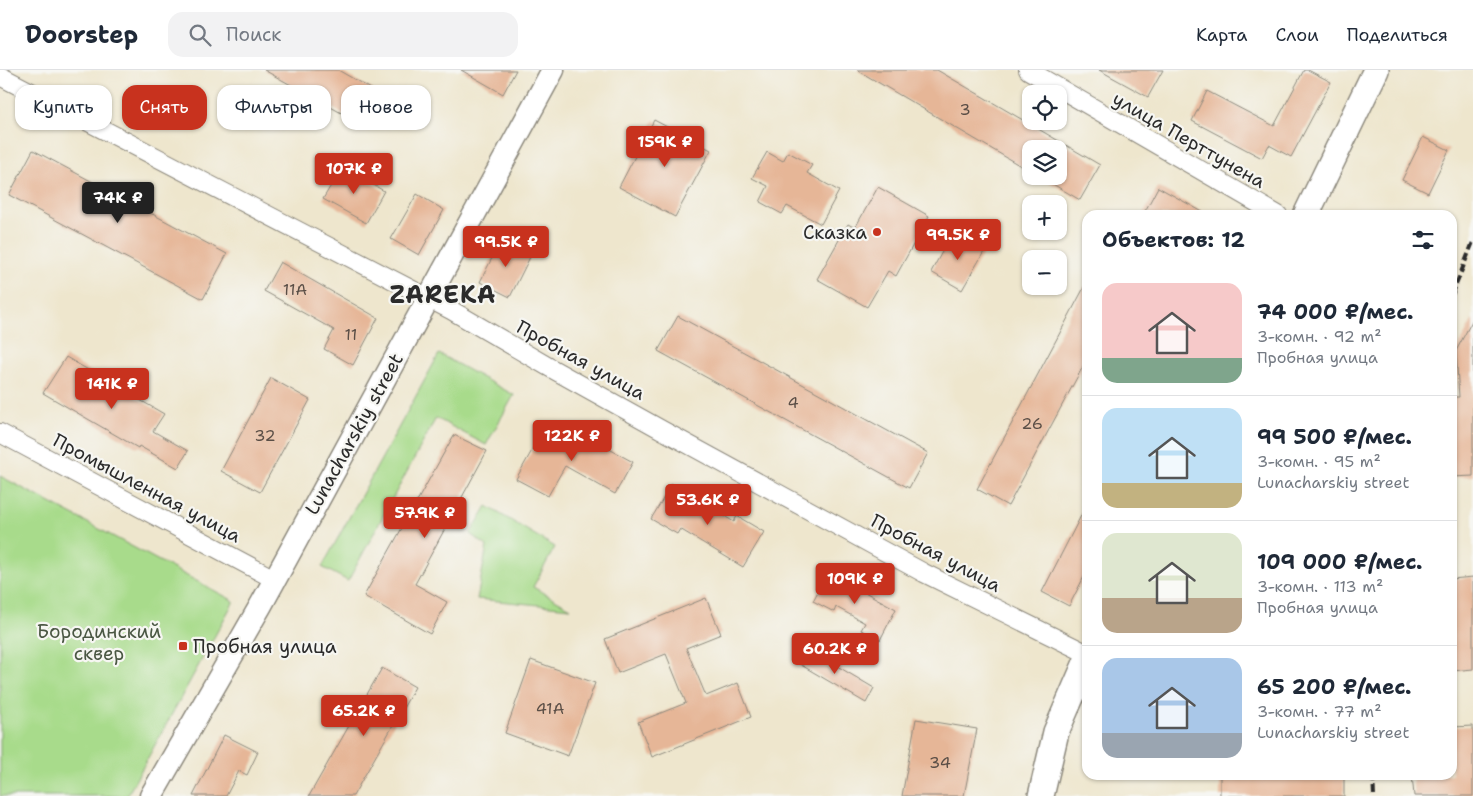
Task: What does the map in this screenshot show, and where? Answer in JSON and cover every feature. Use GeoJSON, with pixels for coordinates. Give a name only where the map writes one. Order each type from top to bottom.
{"type":"FeatureCollection","features":[{"type":"Feature","properties":{"kind":"main road"},"geometry":{"type":"LineString","coordinates":[[1308,210],[1376,70]]}},
{"type":"Feature","properties":{"kind":"main road"},"geometry":{"type":"LineString","coordinates":[[1041,796],[1056,732],[1082,672]]}},
{"type":"Feature","properties":{"kind":"street","name":"Lunacharskiy street"},"geometry":{"type":"LineString","coordinates":[[151,796],[274,579],[553,70]]}},
{"type":"Feature","properties":{"kind":"street","name":"улица Перттунена"},"geometry":{"type":"LineString","coordinates":[[1028,70],[1269,210]]}},
{"type":"Feature","properties":{"kind":"street","name":"Пробная улица"},"geometry":{"type":"LineString","coordinates":[[0,76],[428,298],[654,426],[924,573],[1082,651]]}},
{"type":"Feature","properties":{"kind":"street","name":"Промышленная улица"},"geometry":{"type":"LineString","coordinates":[[0,433],[274,579]]}},
{"type":"Feature","properties":{"kind":"green space"},"geometry":{"type":"Polygon","coordinates":[[[439,354],[514,395],[486,445],[436,418],[348,581],[322,567],[439,354]]]}},
{"type":"Feature","properties":{"kind":"green space","name":"Бородинский сквер"},"geometry":{"type":"Polygon","coordinates":[[[0,476],[234,601],[127,796],[0,796],[0,476]]]}},
{"type":"Feature","properties":{"kind":"green space"},"geometry":{"type":"Polygon","coordinates":[[[487,506],[555,547],[533,587],[571,608],[477,599],[487,546],[470,534],[487,506]]]}},
{"type":"Feature","properties":{"kind":"building"},"geometry":{"type":"Polygon","coordinates":[[[264,70],[338,70],[364,85],[341,85],[341,113],[331,107],[331,85],[291,85],[264,70]]]}},
{"type":"Feature","properties":{"kind":"building"},"geometry":{"type":"Polygon","coordinates":[[[461,70],[516,70],[503,94],[461,70]]]}},
{"type":"Feature","properties":{"kind":"building"},"geometry":{"type":"Polygon","coordinates":[[[857,70],[937,70],[1022,120],[1022,130],[1040,130],[1057,140],[1022,140],[1022,167],[857,70]]]}},
{"type":"Feature","properties":{"kind":"building"},"geometry":{"type":"Polygon","coordinates":[[[1099,70],[1163,70],[1148,97],[1099,70]]]}},
{"type":"Feature","properties":{"kind":"building"},"geometry":{"type":"Polygon","coordinates":[[[1304,70],[1308,70],[1331,82],[1291,157],[1269,145],[1262,158],[1192,121],[1207,91],[1274,126],[1304,70]]]}},
{"type":"Feature","properties":{"kind":"building"},"geometry":{"type":"Polygon","coordinates":[[[654,120],[711,150],[675,217],[619,187],[654,120]]]}},
{"type":"Feature","properties":{"kind":"building"},"geometry":{"type":"Polygon","coordinates":[[[1423,137],[1449,150],[1428,193],[1402,180],[1423,137]]]}},
{"type":"Feature","properties":{"kind":"building"},"geometry":{"type":"Polygon","coordinates":[[[1067,146],[1100,165],[1080,200],[1054,185],[1067,185],[1067,146]]]}},
{"type":"Feature","properties":{"kind":"building"},"geometry":{"type":"Polygon","coordinates":[[[33,150],[227,254],[203,299],[9,195],[33,150]]]}},
{"type":"Feature","properties":{"kind":"building"},"geometry":{"type":"Polygon","coordinates":[[[767,152],[783,161],[788,152],[812,165],[807,173],[839,191],[821,224],[787,206],[782,214],[760,202],[768,186],[752,178],[767,152]]]}},
{"type":"Feature","properties":{"kind":"building"},"geometry":{"type":"Polygon","coordinates":[[[342,167],[384,191],[366,223],[323,199],[342,167]]]}},
{"type":"Feature","properties":{"kind":"building","name":"Сказка"},"geometry":{"type":"Polygon","coordinates":[[[878,187],[929,216],[896,276],[888,271],[867,307],[817,279],[848,224],[855,228],[878,187]]]}},
{"type":"Feature","properties":{"kind":"building"},"geometry":{"type":"Polygon","coordinates":[[[1158,187],[1199,210],[1146,210],[1158,187]]]}},
{"type":"Feature","properties":{"kind":"building"},"geometry":{"type":"Polygon","coordinates":[[[417,194],[444,210],[419,255],[391,239],[417,194]]]}},
{"type":"Feature","properties":{"kind":"building"},"geometry":{"type":"Polygon","coordinates":[[[953,232],[985,250],[962,290],[931,272],[953,232]]]}},
{"type":"Feature","properties":{"kind":"building"},"geometry":{"type":"Polygon","coordinates":[[[502,238],[532,253],[510,297],[480,282],[502,238]]]}},
{"type":"Feature","properties":{"kind":"building"},"geometry":{"type":"Polygon","coordinates":[[[280,262],[378,318],[353,365],[324,349],[334,330],[264,291],[280,262]]]}},
{"type":"Feature","properties":{"kind":"building"},"geometry":{"type":"Polygon","coordinates":[[[1082,291],[1082,368],[1008,506],[977,489],[1082,291]]]}},
{"type":"Feature","properties":{"kind":"building"},"geometry":{"type":"Polygon","coordinates":[[[678,316],[928,453],[909,488],[658,351],[678,316]]]}},
{"type":"Feature","properties":{"kind":"building"},"geometry":{"type":"Polygon","coordinates":[[[1473,319],[1473,476],[1457,477],[1457,397],[1459,397],[1457,349],[1473,319]]]}},
{"type":"Feature","properties":{"kind":"building"},"geometry":{"type":"Polygon","coordinates":[[[66,357],[164,414],[153,431],[188,451],[178,468],[139,446],[138,448],[43,393],[66,357]]]}},
{"type":"Feature","properties":{"kind":"building"},"geometry":{"type":"Polygon","coordinates":[[[271,378],[310,400],[260,492],[221,471],[271,378]]]}},
{"type":"Feature","properties":{"kind":"building"},"geometry":{"type":"Polygon","coordinates":[[[548,422],[584,442],[587,437],[633,462],[615,494],[565,466],[548,496],[516,479],[548,422]]]}},
{"type":"Feature","properties":{"kind":"building"},"geometry":{"type":"Polygon","coordinates":[[[454,435],[487,451],[415,584],[447,602],[430,634],[364,596],[454,435]]]}},
{"type":"Feature","properties":{"kind":"building"},"geometry":{"type":"Polygon","coordinates":[[[672,484],[734,522],[737,516],[764,532],[743,567],[680,529],[677,534],[651,519],[672,484]]]}},
{"type":"Feature","properties":{"kind":"building"},"geometry":{"type":"Polygon","coordinates":[[[1082,514],[1082,581],[1069,606],[1042,592],[1082,514]]]}},
{"type":"Feature","properties":{"kind":"building"},"geometry":{"type":"Polygon","coordinates":[[[828,572],[896,609],[880,640],[861,630],[865,623],[836,607],[834,612],[813,601],[828,572]]]}},
{"type":"Feature","properties":{"kind":"building"},"geometry":{"type":"Polygon","coordinates":[[[1473,577],[1473,669],[1457,671],[1457,579],[1473,577]]]}},
{"type":"Feature","properties":{"kind":"building"},"geometry":{"type":"Polygon","coordinates":[[[706,598],[721,634],[686,648],[706,696],[738,683],[751,717],[652,757],[638,722],[686,703],[666,654],[618,673],[605,639],[706,598]]]}},
{"type":"Feature","properties":{"kind":"building"},"geometry":{"type":"Polygon","coordinates":[[[805,647],[874,688],[866,703],[796,662],[805,647]]]}},
{"type":"Feature","properties":{"kind":"building"},"geometry":{"type":"Polygon","coordinates":[[[531,660],[595,683],[568,756],[505,733],[531,660]]]}},
{"type":"Feature","properties":{"kind":"building"},"geometry":{"type":"Polygon","coordinates":[[[382,668],[415,687],[353,796],[309,796],[382,668]]]}},
{"type":"Feature","properties":{"kind":"building"},"geometry":{"type":"Polygon","coordinates":[[[916,719],[977,729],[964,796],[902,796],[916,719]]]}},
{"type":"Feature","properties":{"kind":"building"},"geometry":{"type":"Polygon","coordinates":[[[1473,726],[1473,796],[1414,796],[1412,780],[1457,780],[1457,727],[1473,726]]]}},
{"type":"Feature","properties":{"kind":"building"},"geometry":{"type":"Polygon","coordinates":[[[224,735],[258,752],[247,775],[239,771],[226,796],[193,796],[224,735]]]}},
{"type":"Feature","properties":{"kind":"building"},"geometry":{"type":"Polygon","coordinates":[[[1220,780],[1344,780],[1344,796],[1220,796],[1220,780]]]}},
{"type":"Feature","properties":{"kind":"railway"},"geometry":{"type":"LineString","coordinates":[[1457,282],[1473,242]]}},
{"type":"Feature","properties":{"kind":"railway"},"geometry":{"type":"LineString","coordinates":[[1373,780],[1374,796]]}},
{"type":"Feature","properties":{"kind":"place","name":"Сказка"},"geometry":{"type":"Point","coordinates":[877,232]}},
{"type":"Feature","properties":{"kind":"place","name":"Пробная улица"},"geometry":{"type":"Point","coordinates":[183,646]}},
{"type":"Feature","properties":{"kind":"district","name":"ZAREKA"},"geometry":{"type":"Point","coordinates":[443,295]}}]}
